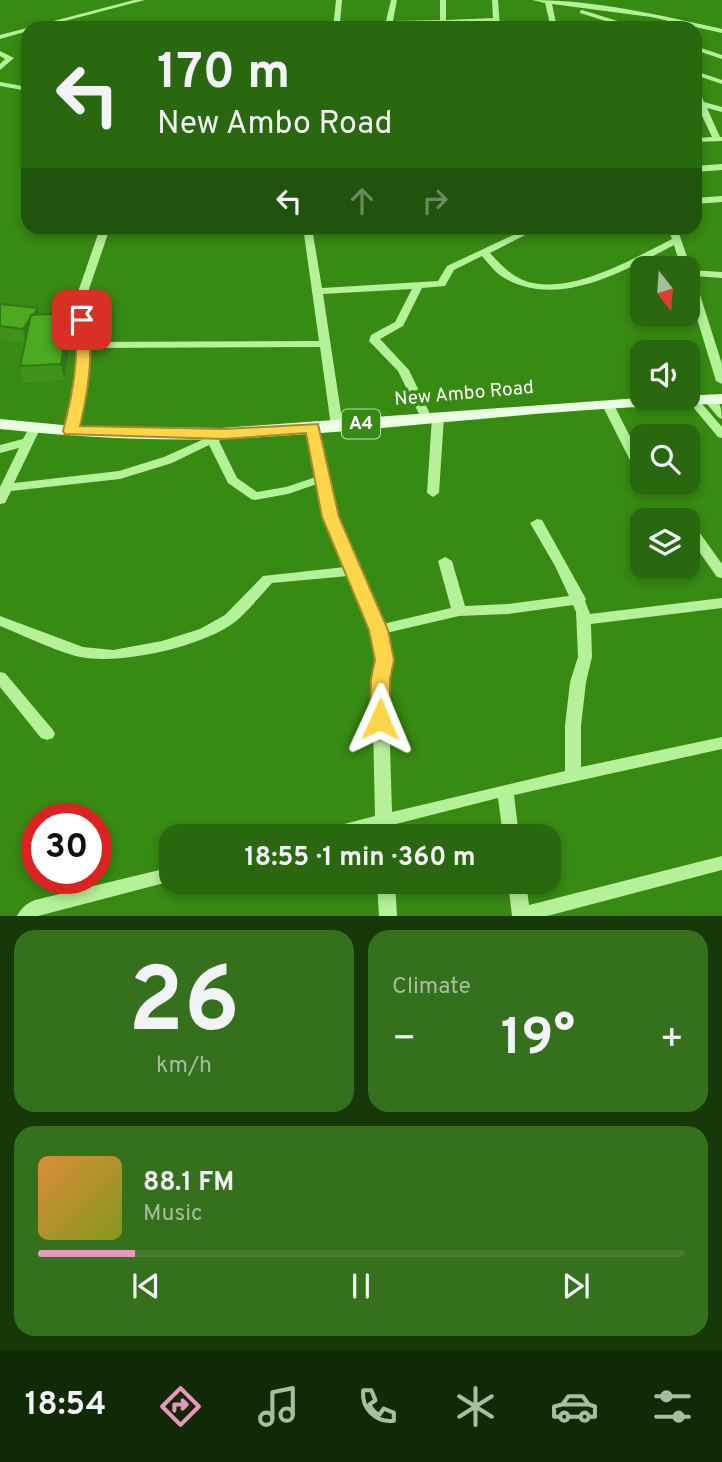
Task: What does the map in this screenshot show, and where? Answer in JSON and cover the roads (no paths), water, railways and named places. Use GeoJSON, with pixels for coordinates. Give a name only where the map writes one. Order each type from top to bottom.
{"type":"FeatureCollection","features":[{"type":"Feature","properties":{"kind":"main road","name":"New Ambo Road"},"geometry":{"type":"LineString","coordinates":[[0,424],[30,435],[71,431],[218,437],[432,418],[708,399]]}},
{"type":"Feature","properties":{"kind":"street"},"geometry":{"type":"LineString","coordinates":[[57,21],[142,0]]}},
{"type":"Feature","properties":{"kind":"street"},"geometry":{"type":"LineString","coordinates":[[337,21],[339,0]]}},
{"type":"Feature","properties":{"kind":"street"},"geometry":{"type":"LineString","coordinates":[[389,21],[394,0]]}},
{"type":"Feature","properties":{"kind":"street"},"geometry":{"type":"LineString","coordinates":[[443,0],[443,20]]}},
{"type":"Feature","properties":{"kind":"street"},"geometry":{"type":"LineString","coordinates":[[495,0],[496,21]]}},
{"type":"Feature","properties":{"kind":"street"},"geometry":{"type":"LineString","coordinates":[[536,0],[679,21]]}},
{"type":"Feature","properties":{"kind":"street"},"geometry":{"type":"LineString","coordinates":[[548,1],[552,21]]}},
{"type":"Feature","properties":{"kind":"street"},"geometry":{"type":"LineString","coordinates":[[559,3],[605,21]]}},
{"type":"Feature","properties":{"kind":"street"},"geometry":{"type":"LineString","coordinates":[[416,21],[456,21]]}},
{"type":"Feature","properties":{"kind":"street"},"geometry":{"type":"LineString","coordinates":[[702,26],[722,28]]}},
{"type":"Feature","properties":{"kind":"street"},"geometry":{"type":"LineString","coordinates":[[0,37],[21,30]]}},
{"type":"Feature","properties":{"kind":"street"},"geometry":{"type":"LineString","coordinates":[[702,50],[722,57]]}},
{"type":"Feature","properties":{"kind":"street"},"geometry":{"type":"LineString","coordinates":[[0,53],[10,58],[0,68]]}},
{"type":"Feature","properties":{"kind":"street"},"geometry":{"type":"LineString","coordinates":[[702,75],[722,82]]}},
{"type":"Feature","properties":{"kind":"street"},"geometry":{"type":"LineString","coordinates":[[0,84],[21,88]]}},
{"type":"Feature","properties":{"kind":"street"},"geometry":{"type":"LineString","coordinates":[[702,103],[722,110]]}},
{"type":"Feature","properties":{"kind":"street"},"geometry":{"type":"LineString","coordinates":[[702,105],[720,139],[702,140]]}},
{"type":"Feature","properties":{"kind":"street"},"geometry":{"type":"LineString","coordinates":[[702,168],[722,167]]}},
{"type":"Feature","properties":{"kind":"street"},"geometry":{"type":"LineString","coordinates":[[702,200],[722,199]]}},
{"type":"Feature","properties":{"kind":"street"},"geometry":{"type":"LineString","coordinates":[[71,431],[82,388],[85,345],[82,320],[84,289],[103,235]]}},
{"type":"Feature","properties":{"kind":"street"},"geometry":{"type":"LineString","coordinates":[[310,235],[337,426]]}},
{"type":"Feature","properties":{"kind":"street"},"geometry":{"type":"LineString","coordinates":[[316,291],[441,284],[450,268],[518,235]]}},
{"type":"Feature","properties":{"kind":"street"},"geometry":{"type":"LineString","coordinates":[[675,235],[682,256]]}},
{"type":"Feature","properties":{"kind":"street"},"geometry":{"type":"LineString","coordinates":[[483,251],[491,265],[507,276],[544,289],[621,270],[677,240]]}},
{"type":"Feature","properties":{"kind":"street"},"geometry":{"type":"LineString","coordinates":[[700,274],[722,275]]}},
{"type":"Feature","properties":{"kind":"street"},"geometry":{"type":"LineString","coordinates":[[418,286],[398,324],[374,337],[374,341],[403,370],[432,418],[433,493]]}},
{"type":"Feature","properties":{"kind":"street"},"geometry":{"type":"LineString","coordinates":[[700,312],[722,381]]}},
{"type":"Feature","properties":{"kind":"street"},"geometry":{"type":"LineString","coordinates":[[68,318],[82,320]]}},
{"type":"Feature","properties":{"kind":"street"},"geometry":{"type":"LineString","coordinates":[[85,345],[324,344]]}},
{"type":"Feature","properties":{"kind":"street"},"geometry":{"type":"LineString","coordinates":[[708,399],[722,415]]}},
{"type":"Feature","properties":{"kind":"street"},"geometry":{"type":"LineString","coordinates":[[708,399],[722,434]]}},
{"type":"Feature","properties":{"kind":"street"},"geometry":{"type":"LineString","coordinates":[[608,405],[630,448]]}},
{"type":"Feature","properties":{"kind":"street"},"geometry":{"type":"LineString","coordinates":[[312,428],[330,517],[378,630],[384,660],[380,679],[384,824]]}},
{"type":"Feature","properties":{"kind":"street"},"geometry":{"type":"LineString","coordinates":[[0,449],[30,435]]}},
{"type":"Feature","properties":{"kind":"street"},"geometry":{"type":"LineString","coordinates":[[3,494],[30,435]]}},
{"type":"Feature","properties":{"kind":"street"},"geometry":{"type":"LineString","coordinates":[[3,494],[120,475],[168,460],[218,437],[232,480],[255,496],[288,490],[321,479]]}},
{"type":"Feature","properties":{"kind":"street"},"geometry":{"type":"LineString","coordinates":[[537,523],[579,599],[584,657],[573,726],[573,775]]}},
{"type":"Feature","properties":{"kind":"street"},"geometry":{"type":"LineString","coordinates":[[700,543],[722,574]]}},
{"type":"Feature","properties":{"kind":"street"},"geometry":{"type":"LineString","coordinates":[[444,561],[460,611]]}},
{"type":"Feature","properties":{"kind":"street"},"geometry":{"type":"LineString","coordinates":[[0,621],[81,652],[113,656],[162,646],[205,633],[230,618],[268,579],[354,570]]}},
{"type":"Feature","properties":{"kind":"street"},"geometry":{"type":"LineString","coordinates":[[378,630],[460,611],[508,609],[579,599]]}},
{"type":"Feature","properties":{"kind":"street"},"geometry":{"type":"LineString","coordinates":[[582,620],[722,603]]}},
{"type":"Feature","properties":{"kind":"street"},"geometry":{"type":"LineString","coordinates":[[0,677],[47,734]]}},
{"type":"Feature","properties":{"kind":"street"},"geometry":{"type":"LineString","coordinates":[[400,824],[505,790],[722,743]]}},
{"type":"Feature","properties":{"kind":"street"},"geometry":{"type":"LineString","coordinates":[[505,790],[509,824]]}},
{"type":"Feature","properties":{"kind":"street"},"geometry":{"type":"LineString","coordinates":[[518,894],[521,915],[722,863]]}},
{"type":"Feature","properties":{"kind":"street"},"geometry":{"type":"LineString","coordinates":[[26,916],[35,908],[159,877]]}},
{"type":"Feature","properties":{"kind":"street"},"geometry":{"type":"LineString","coordinates":[[387,894],[388,916]]}}]}
